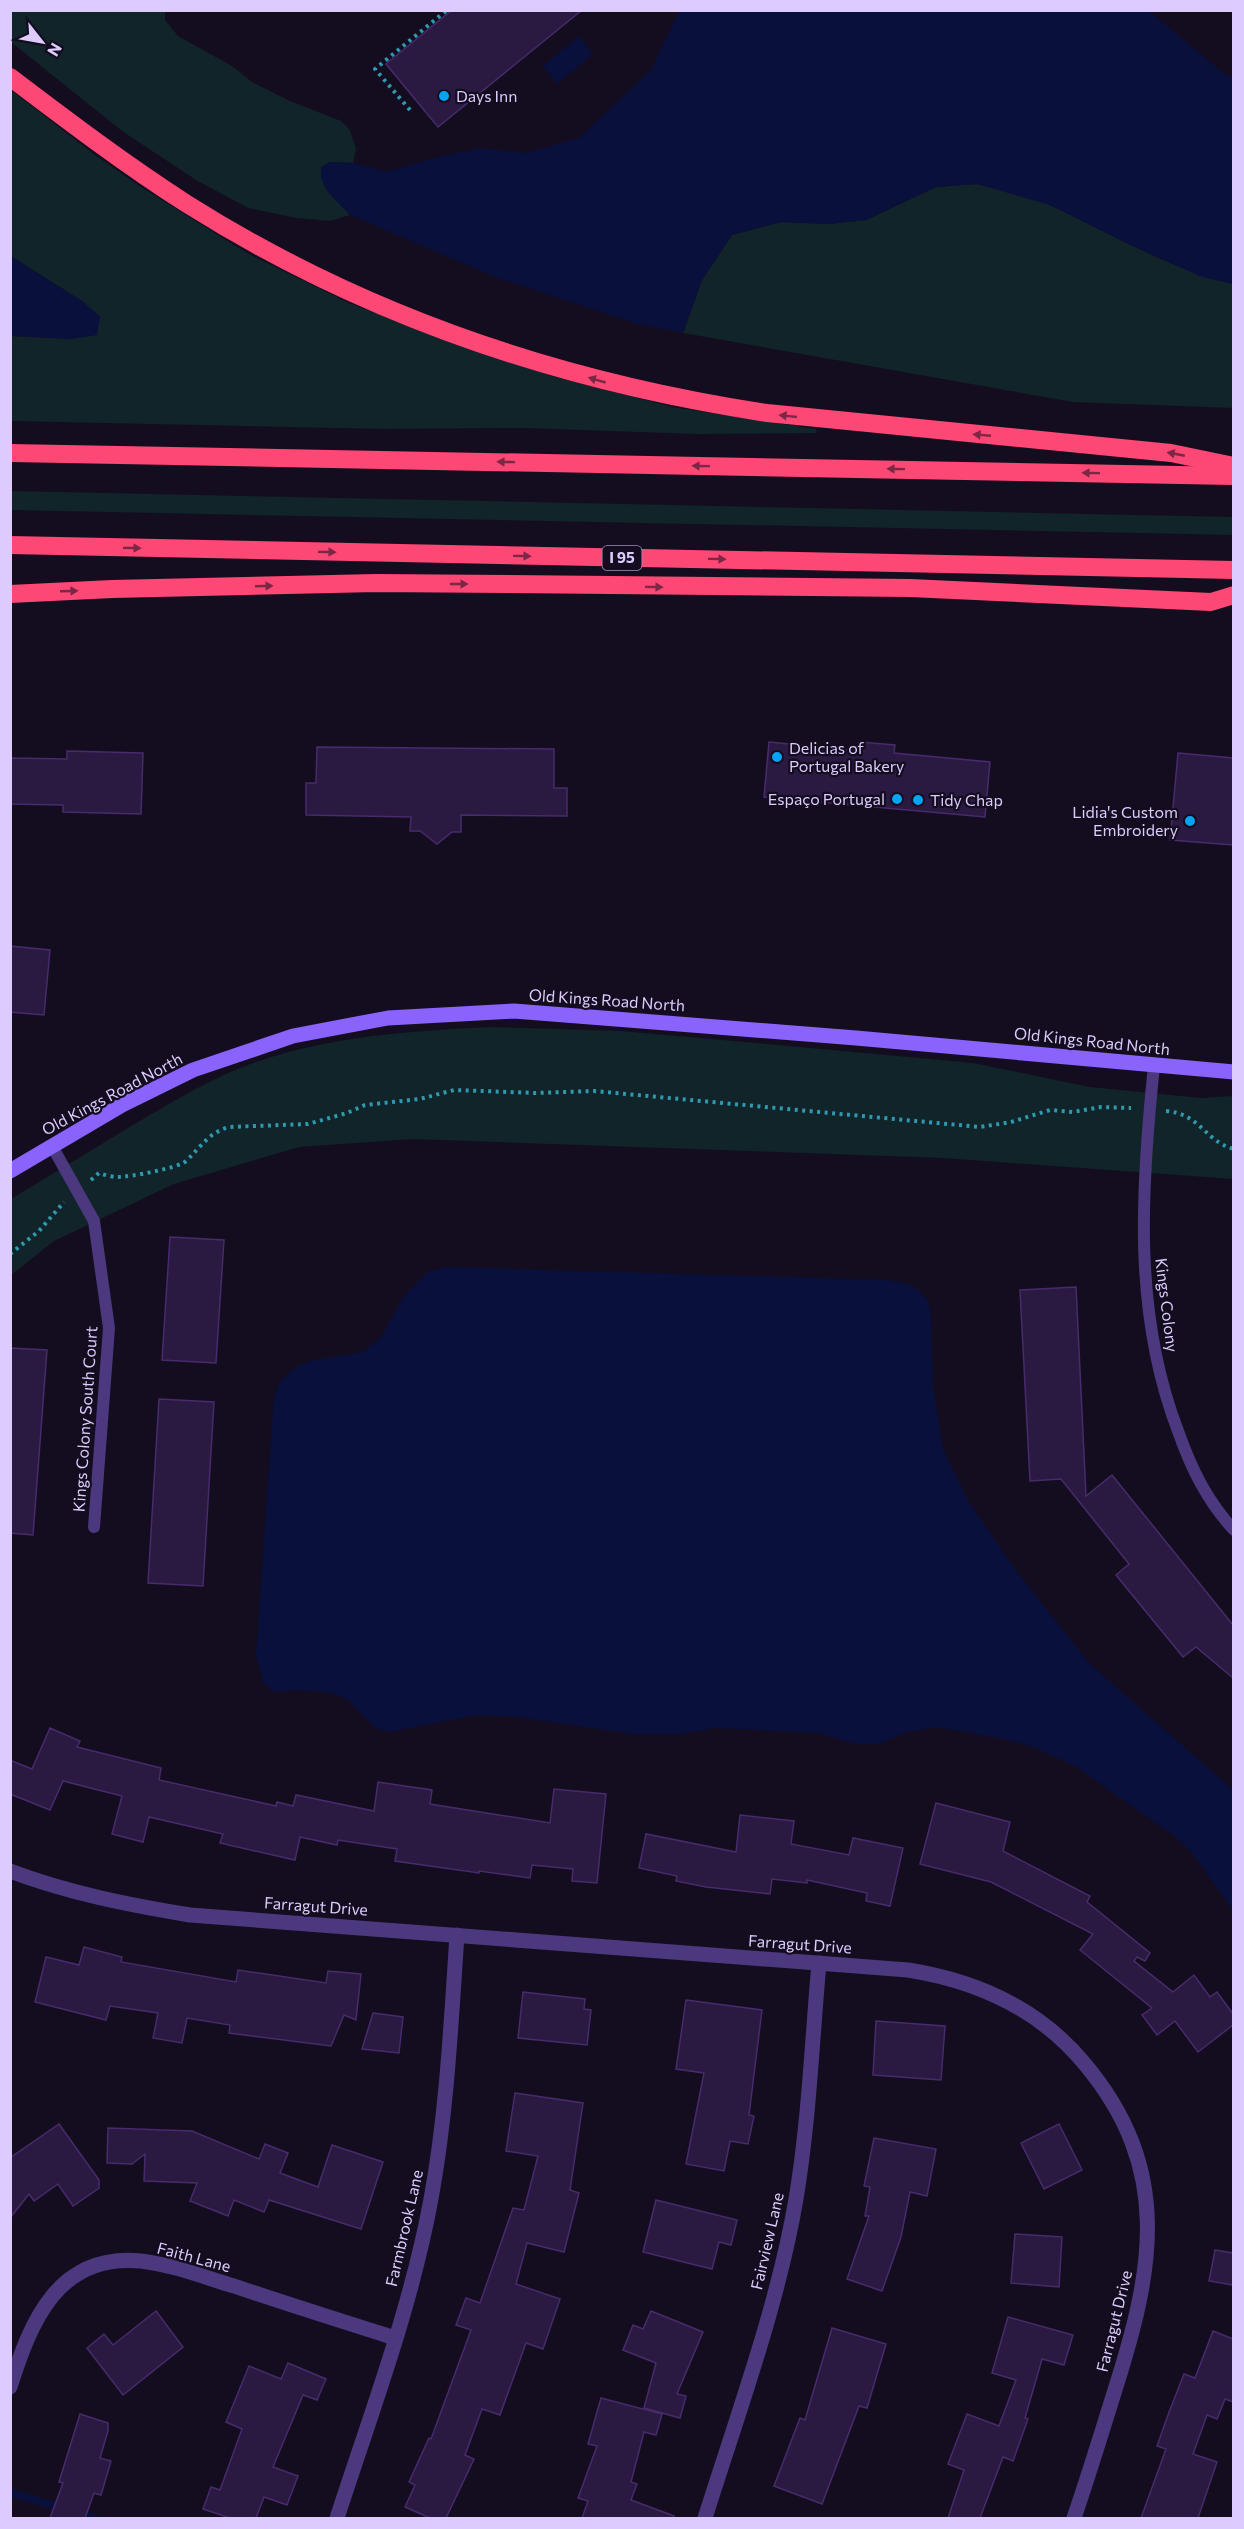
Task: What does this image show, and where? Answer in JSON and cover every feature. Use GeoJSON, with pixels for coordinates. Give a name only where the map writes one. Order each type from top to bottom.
{"type":"FeatureCollection","features":[{"type":"Feature","properties":{"kind":"highway"},"geometry":{"type":"LineString","coordinates":[[10,77],[124,162],[170,192],[295,265],[392,310],[475,342],[550,367],[700,403],[767,413],[1171,453],[1233,466]]}},
{"type":"Feature","properties":{"kind":"highway"},"geometry":{"type":"LineString","coordinates":[[10,453],[1233,476]]}},
{"type":"Feature","properties":{"kind":"highway","name":"I 95"},"geometry":{"type":"LineString","coordinates":[[10,545],[1233,570]]}},
{"type":"Feature","properties":{"kind":"highway"},"geometry":{"type":"LineString","coordinates":[[10,594],[112,589],[387,584],[910,588],[1211,602],[1233,595]]}},
{"type":"Feature","properties":{"kind":"street","name":"Old Kings Road North"},"geometry":{"type":"LineString","coordinates":[[10,1171],[159,1086],[230,1056],[293,1036],[388,1018],[514,1011],[856,1038],[1233,1072]]}},
{"type":"Feature","properties":{"kind":"street","name":"Farragut Drive"},"geometry":{"type":"LineString","coordinates":[[10,1871],[61,1888],[105,1899],[190,1915],[819,1963],[929,1974],[970,1985],[1009,2001],[1047,2026],[1076,2053],[1102,2086],[1124,2124],[1145,2186],[1148,2214],[1147,2264],[1134,2327],[1074,2518]]}},
{"type":"Feature","properties":{"kind":"street","name":"Farmbrook Lane"},"geometry":{"type":"LineString","coordinates":[[337,2518],[419,2253],[435,2171],[445,2097],[457,1935]]}},
{"type":"Feature","properties":{"kind":"street","name":"Fairview Lane"},"geometry":{"type":"LineString","coordinates":[[705,2518],[755,2357],[794,2210],[802,2154],[819,1963]]}},
{"type":"Feature","properties":{"kind":"street","name":"Faith Lane"},"geometry":{"type":"LineString","coordinates":[[10,2387],[28,2335],[46,2301],[71,2279],[87,2270],[114,2262],[143,2261],[181,2269],[394,2338]]}},
{"type":"Feature","properties":{"kind":"lane","name":"Kings Colony"},"geometry":{"type":"LineString","coordinates":[[1154,1066],[1148,1121],[1143,1226],[1145,1279],[1154,1347],[1173,1420],[1193,1470],[1209,1499],[1233,1530]]}},
{"type":"Feature","properties":{"kind":"lane","name":"Kings Colony South Court"},"geometry":{"type":"LineString","coordinates":[[52,1146],[94,1221],[109,1328],[94,1527]]}},
{"type":"Feature","properties":{"kind":"path"},"geometry":{"type":"LineString","coordinates":[[410,110],[375,69],[447,10]]}},
{"type":"Feature","properties":{"kind":"path"},"geometry":{"type":"LineString","coordinates":[[99,1173],[116,1177],[133,1176],[179,1166],[217,1130],[230,1127],[308,1124],[382,1101],[420,1100],[454,1090],[536,1093],[594,1091],[980,1128],[1011,1122],[1050,1110],[1073,1112],[1101,1107],[1126,1107]]}},
{"type":"Feature","properties":{"kind":"path"},"geometry":{"type":"LineString","coordinates":[[1178,1112],[1201,1126],[1218,1143],[1233,1149]]}},
{"type":"Feature","properties":{"kind":"path"},"geometry":{"type":"LineString","coordinates":[[10,1254],[39,1231],[59,1206]]}},
{"type":"Feature","properties":{"kind":"green space"},"geometry":{"type":"Polygon","coordinates":[[[10,11],[165,11],[165,20],[178,36],[232,66],[252,82],[290,101],[341,121],[350,130],[356,149],[353,163],[330,162],[321,167],[321,174],[326,187],[350,215],[330,221],[297,218],[248,208],[196,180],[122,131],[11,42],[10,11]]]}},
{"type":"Feature","properties":{"kind":"green space"},"geometry":{"type":"Polygon","coordinates":[[[11,90],[95,155],[141,187],[247,253],[351,304],[549,375],[672,407],[816,429],[817,433],[697,434],[524,428],[384,429],[11,421],[11,336],[71,339],[100,317],[82,301],[11,256],[11,90]]]}},
{"type":"Feature","properties":{"kind":"green space"},"geometry":{"type":"Polygon","coordinates":[[[977,184],[1043,202],[1163,260],[1233,284],[1233,408],[1073,402],[683,333],[702,280],[732,235],[781,222],[828,224],[866,220],[936,187],[977,184]]]}},
{"type":"Feature","properties":{"kind":"green space"},"geometry":{"type":"Polygon","coordinates":[[[11,491],[1233,517],[1234,535],[11,510],[11,491]]]}},
{"type":"Feature","properties":{"kind":"green space"},"geometry":{"type":"Polygon","coordinates":[[[490,1027],[621,1031],[973,1063],[1090,1087],[1201,1098],[1233,1096],[1233,1179],[943,1158],[414,1139],[299,1147],[174,1184],[54,1241],[11,1275],[11,1199],[196,1088],[240,1068],[331,1042],[363,1037],[490,1027]]]}},
{"type":"Feature","properties":{"kind":"shaded area"},"geometry":{"type":"Polygon","coordinates":[[[679,11],[1149,11],[1221,71],[1233,78],[1233,284],[1202,277],[1050,205],[977,184],[936,187],[866,220],[828,224],[781,222],[732,235],[702,280],[683,333],[638,324],[495,277],[350,215],[327,191],[321,178],[321,167],[330,162],[353,163],[388,172],[434,158],[481,148],[526,153],[579,138],[651,70],[679,11]]]}},
{"type":"Feature","properties":{"kind":"shaded area"},"geometry":{"type":"Polygon","coordinates":[[[579,36],[593,54],[557,84],[543,66],[579,36]]]}},
{"type":"Feature","properties":{"kind":"shaded area"},"geometry":{"type":"Polygon","coordinates":[[[10,256],[82,301],[100,317],[97,335],[71,339],[11,336],[10,256]]]}},
{"type":"Feature","properties":{"kind":"shaded area"},"geometry":{"type":"Polygon","coordinates":[[[447,1267],[885,1280],[906,1283],[919,1290],[928,1301],[931,1315],[933,1384],[943,1449],[967,1499],[1014,1568],[1089,1663],[1233,1790],[1233,1911],[1193,1854],[1177,1838],[1075,1766],[1033,1747],[1004,1739],[937,1727],[907,1732],[879,1744],[856,1744],[818,1733],[716,1728],[680,1734],[632,1734],[518,1717],[477,1715],[389,1732],[375,1728],[348,1700],[332,1693],[298,1690],[275,1692],[264,1684],[256,1656],[274,1397],[281,1380],[296,1367],[313,1360],[363,1352],[381,1337],[404,1296],[428,1272],[447,1267]]]}},
{"type":"Feature","properties":{"kind":"building","name":"Days Inn"},"geometry":{"type":"Polygon","coordinates":[[[452,10],[582,10],[438,127],[386,64],[452,10]]]}},
{"type":"Feature","properties":{"kind":"building"},"geometry":{"type":"Polygon","coordinates":[[[769,742],[859,751],[860,742],[895,745],[894,753],[990,762],[985,817],[764,797],[769,742]]]}},
{"type":"Feature","properties":{"kind":"building"},"geometry":{"type":"Polygon","coordinates":[[[317,747],[554,749],[554,788],[567,788],[567,816],[461,815],[461,832],[452,832],[437,844],[420,831],[410,831],[411,817],[306,815],[306,783],[316,783],[317,747]]]}},
{"type":"Feature","properties":{"kind":"building"},"geometry":{"type":"Polygon","coordinates":[[[67,751],[143,753],[141,814],[63,812],[63,805],[10,804],[10,758],[67,759],[67,751]]]}},
{"type":"Feature","properties":{"kind":"building"},"geometry":{"type":"Polygon","coordinates":[[[1178,753],[1233,758],[1233,845],[1170,840],[1178,753]]]}},
{"type":"Feature","properties":{"kind":"building"},"geometry":{"type":"Polygon","coordinates":[[[10,946],[50,950],[44,1015],[10,1012],[10,946]]]}},
{"type":"Feature","properties":{"kind":"building"},"geometry":{"type":"Polygon","coordinates":[[[170,1237],[224,1240],[216,1363],[162,1360],[170,1237]]]}},
{"type":"Feature","properties":{"kind":"building"},"geometry":{"type":"Polygon","coordinates":[[[1076,1287],[1086,1496],[1112,1475],[1233,1625],[1233,1678],[1196,1647],[1183,1657],[1116,1575],[1129,1564],[1061,1479],[1030,1481],[1020,1290],[1076,1287]]]}},
{"type":"Feature","properties":{"kind":"building"},"geometry":{"type":"Polygon","coordinates":[[[10,1348],[47,1350],[33,1535],[10,1533],[10,1348]]]}},
{"type":"Feature","properties":{"kind":"building"},"geometry":{"type":"Polygon","coordinates":[[[159,1399],[214,1402],[203,1586],[148,1583],[159,1399]]]}},
{"type":"Feature","properties":{"kind":"building"},"geometry":{"type":"Polygon","coordinates":[[[50,1728],[80,1741],[77,1747],[161,1768],[159,1780],[276,1806],[277,1802],[293,1806],[296,1795],[374,1811],[378,1782],[432,1790],[430,1804],[550,1823],[554,1789],[606,1794],[597,1883],[572,1881],[573,1869],[532,1865],[530,1878],[479,1871],[479,1873],[395,1861],[397,1849],[338,1840],[337,1845],[300,1837],[295,1860],[220,1843],[223,1834],[149,1817],[143,1842],[112,1834],[122,1796],[63,1781],[50,1810],[10,1794],[10,1760],[32,1769],[50,1728]]]}},
{"type":"Feature","properties":{"kind":"building"},"geometry":{"type":"Polygon","coordinates":[[[936,1803],[1010,1822],[1003,1851],[1090,1896],[1087,1902],[1150,1953],[1145,1961],[1137,1957],[1134,1961],[1173,1992],[1194,1975],[1210,1997],[1217,1992],[1233,2014],[1233,2025],[1198,2052],[1175,2021],[1157,2035],[1142,2015],[1152,2008],[1080,1950],[1093,1934],[991,1882],[920,1864],[936,1803]]]}},
{"type":"Feature","properties":{"kind":"building"},"geometry":{"type":"Polygon","coordinates":[[[740,1815],[794,1821],[791,1844],[849,1855],[853,1838],[903,1848],[890,1906],[866,1901],[867,1893],[807,1880],[807,1883],[772,1879],[770,1894],[706,1887],[676,1881],[677,1876],[639,1868],[646,1834],[736,1852],[740,1815]]]}},
{"type":"Feature","properties":{"kind":"building"},"geometry":{"type":"Polygon","coordinates":[[[84,1947],[122,1957],[121,1962],[236,1982],[238,1970],[326,1983],[328,1971],[361,1974],[356,2020],[344,2015],[331,2046],[229,2033],[230,2025],[187,2018],[182,2043],[153,2038],[158,2013],[110,2006],[106,2020],[35,2002],[46,1957],[79,1965],[84,1947]]]}},
{"type":"Feature","properties":{"kind":"building"},"geometry":{"type":"Polygon","coordinates":[[[523,1992],[585,1999],[584,2009],[591,2010],[587,2045],[518,2038],[523,1992]]]}},
{"type":"Feature","properties":{"kind":"building"},"geometry":{"type":"Polygon","coordinates":[[[686,2000],[762,2010],[749,2115],[754,2116],[748,2144],[730,2141],[724,2171],[686,2164],[704,2073],[676,2069],[686,2000]]]}},
{"type":"Feature","properties":{"kind":"building"},"geometry":{"type":"Polygon","coordinates":[[[373,2013],[403,2017],[399,2053],[362,2049],[373,2013]]]}},
{"type":"Feature","properties":{"kind":"building"},"geometry":{"type":"Polygon","coordinates":[[[876,2021],[945,2026],[941,2080],[873,2075],[876,2021]]]}},
{"type":"Feature","properties":{"kind":"building"},"geometry":{"type":"Polygon","coordinates":[[[515,2093],[583,2103],[570,2190],[579,2193],[564,2252],[527,2243],[516,2284],[560,2299],[543,2349],[526,2343],[500,2415],[482,2409],[465,2455],[474,2459],[446,2518],[430,2518],[405,2507],[415,2485],[409,2482],[429,2438],[431,2439],[471,2330],[456,2325],[466,2298],[480,2303],[513,2208],[524,2210],[538,2156],[506,2151],[515,2093]]]}},
{"type":"Feature","properties":{"kind":"building"},"geometry":{"type":"Polygon","coordinates":[[[59,2124],[99,2180],[99,2188],[73,2206],[58,2184],[34,2201],[29,2194],[10,2218],[10,2158],[59,2124]]]}},
{"type":"Feature","properties":{"kind":"building"},"geometry":{"type":"Polygon","coordinates":[[[1059,2124],[1082,2170],[1044,2189],[1021,2143],[1059,2124]]]}},
{"type":"Feature","properties":{"kind":"building"},"geometry":{"type":"Polygon","coordinates":[[[108,2128],[192,2131],[259,2159],[265,2144],[288,2153],[280,2173],[318,2187],[332,2145],[383,2162],[361,2229],[269,2200],[264,2212],[234,2200],[228,2216],[190,2201],[197,2183],[144,2181],[145,2154],[132,2164],[107,2163],[108,2128]]]}},
{"type":"Feature","properties":{"kind":"building"},"geometry":{"type":"Polygon","coordinates":[[[874,2138],[936,2149],[927,2196],[910,2192],[901,2237],[882,2291],[847,2279],[869,2216],[865,2216],[870,2187],[864,2186],[874,2138]]]}},
{"type":"Feature","properties":{"kind":"building"},"geometry":{"type":"Polygon","coordinates":[[[656,2200],[737,2220],[731,2245],[719,2242],[712,2269],[643,2252],[656,2200]]]}},
{"type":"Feature","properties":{"kind":"building"},"geometry":{"type":"Polygon","coordinates":[[[1015,2234],[1062,2237],[1059,2287],[1011,2283],[1015,2234]]]}},
{"type":"Feature","properties":{"kind":"building"},"geometry":{"type":"Polygon","coordinates":[[[1215,2250],[1233,2253],[1233,2285],[1209,2281],[1215,2250]]]}},
{"type":"Feature","properties":{"kind":"building"},"geometry":{"type":"Polygon","coordinates":[[[156,2311],[183,2347],[123,2395],[87,2348],[104,2334],[113,2345],[156,2311]]]}},
{"type":"Feature","properties":{"kind":"building"},"geometry":{"type":"Polygon","coordinates":[[[651,2311],[703,2332],[677,2394],[686,2396],[680,2418],[644,2408],[656,2363],[623,2350],[633,2325],[643,2329],[651,2311]]]}},
{"type":"Feature","properties":{"kind":"building"},"geometry":{"type":"Polygon","coordinates":[[[1008,2317],[1073,2335],[1064,2365],[1042,2359],[1025,2418],[1028,2419],[1013,2461],[1003,2457],[980,2518],[948,2518],[964,2470],[948,2464],[967,2414],[999,2426],[1016,2380],[992,2373],[1008,2317]]]}},
{"type":"Feature","properties":{"kind":"building"},"geometry":{"type":"Polygon","coordinates":[[[832,2328],[886,2344],[867,2408],[859,2406],[822,2504],[774,2486],[800,2418],[805,2420],[832,2328]]]}},
{"type":"Feature","properties":{"kind":"building"},"geometry":{"type":"Polygon","coordinates":[[[1213,2331],[1233,2339],[1233,2402],[1225,2399],[1217,2419],[1207,2415],[1193,2454],[1217,2462],[1198,2518],[1141,2518],[1166,2449],[1157,2446],[1168,2415],[1184,2374],[1195,2378],[1213,2331]]]}},
{"type":"Feature","properties":{"kind":"building"},"geometry":{"type":"Polygon","coordinates":[[[288,2363],[326,2379],[317,2400],[303,2395],[273,2467],[298,2476],[287,2505],[264,2497],[256,2518],[230,2518],[203,2509],[211,2487],[220,2490],[242,2429],[226,2422],[249,2366],[281,2379],[288,2363]]]}},
{"type":"Feature","properties":{"kind":"building"},"geometry":{"type":"Polygon","coordinates":[[[601,2398],[662,2414],[656,2435],[644,2432],[631,2482],[637,2484],[631,2500],[674,2516],[673,2518],[582,2518],[588,2501],[578,2498],[597,2446],[588,2444],[601,2398]]]}},
{"type":"Feature","properties":{"kind":"building"},"geometry":{"type":"Polygon","coordinates":[[[80,2414],[108,2423],[100,2458],[111,2461],[101,2495],[94,2493],[85,2518],[50,2518],[63,2483],[59,2482],[80,2414]]]}},
{"type":"Feature","properties":{"kind":"waterway"},"geometry":{"type":"LineString","coordinates":[[10,2492],[64,2509]]}},
{"type":"Feature","properties":{"kind":"waterway"},"geometry":{"type":"LineString","coordinates":[[78,2513],[94,2518]]}},
{"type":"Feature","properties":{"kind":"place","name":"Days Inn"},"geometry":{"type":"Point","coordinates":[444,96]}},
{"type":"Feature","properties":{"kind":"place","name":"Delicias of Portugal Bakery"},"geometry":{"type":"Point","coordinates":[777,757]}},
{"type":"Feature","properties":{"kind":"place","name":"Espaço Portugal"},"geometry":{"type":"Point","coordinates":[897,799]}},
{"type":"Feature","properties":{"kind":"place","name":"Tidy Chap"},"geometry":{"type":"Point","coordinates":[918,800]}},
{"type":"Feature","properties":{"kind":"place","name":"Lidia's Custom Embroidery"},"geometry":{"type":"Point","coordinates":[1190,821]}}]}
